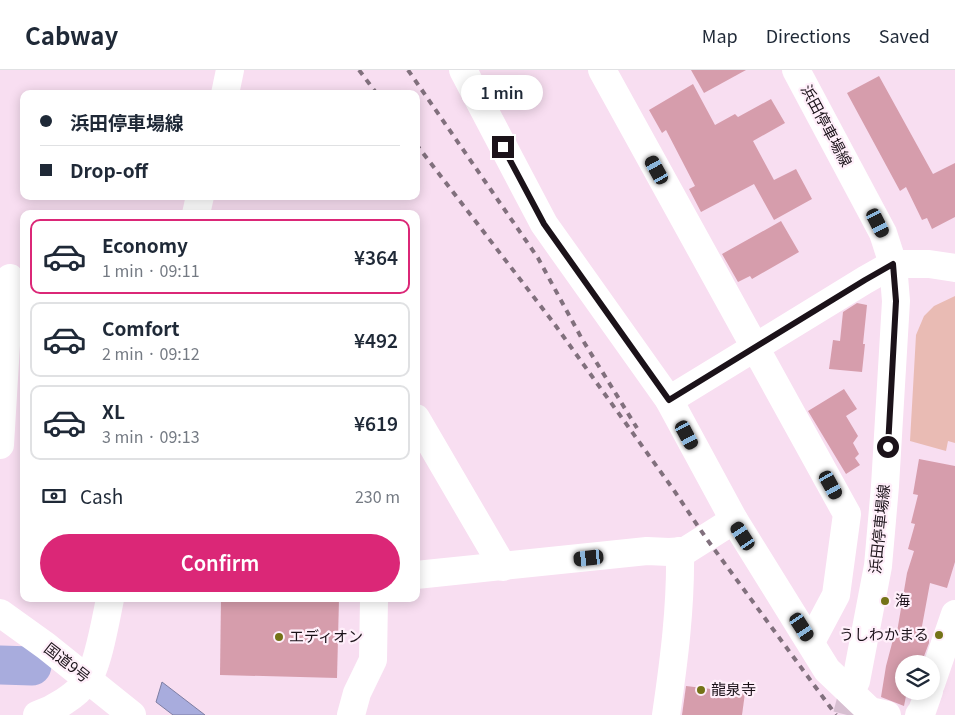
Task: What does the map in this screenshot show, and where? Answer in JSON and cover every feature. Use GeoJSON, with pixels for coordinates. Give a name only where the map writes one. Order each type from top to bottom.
{"type":"FeatureCollection","features":[{"type":"Feature","properties":{"kind":"main road"},"geometry":{"type":"LineString","coordinates":[[226,90],[230,70]]}},
{"type":"Feature","properties":{"kind":"main road"},"geometry":{"type":"LineString","coordinates":[[462,70],[544,224],[669,400],[734,520],[828,670],[870,711],[887,715]]}},
{"type":"Feature","properties":{"kind":"main road"},"geometry":{"type":"LineString","coordinates":[[602,70],[847,514],[836,595],[811,642]]}},
{"type":"Feature","properties":{"kind":"main road","name":"浜田停車場線"},"geometry":{"type":"LineString","coordinates":[[796,70],[883,233],[893,264],[896,301],[878,566],[856,681]]}},
{"type":"Feature","properties":{"kind":"main road"},"geometry":{"type":"LineString","coordinates":[[669,400],[893,264],[929,264],[955,268]]}},
{"type":"Feature","properties":{"kind":"main road"},"geometry":{"type":"LineString","coordinates":[[0,445],[11,278]]}},
{"type":"Feature","properties":{"kind":"main road"},"geometry":{"type":"LineString","coordinates":[[420,425],[503,567]]}},
{"type":"Feature","properties":{"kind":"main road"},"geometry":{"type":"LineString","coordinates":[[420,575],[647,551],[680,552],[696,545],[734,520]]}},
{"type":"Feature","properties":{"kind":"main road"},"geometry":{"type":"LineString","coordinates":[[666,715],[674,659],[681,582],[680,552]]}},
{"type":"Feature","properties":{"kind":"main road"},"geometry":{"type":"LineString","coordinates":[[37,715],[58,705],[88,680],[98,655],[109,602]]}},
{"type":"Feature","properties":{"kind":"main road"},"geometry":{"type":"LineString","coordinates":[[351,715],[357,694],[372,660],[374,602]]}},
{"type":"Feature","properties":{"kind":"main road","name":"国道9号"},"geometry":{"type":"LineString","coordinates":[[0,613],[46,646],[132,715]]}},
{"type":"Feature","properties":{"kind":"main road"},"geometry":{"type":"LineString","coordinates":[[940,658],[955,614]]}},
{"type":"Feature","properties":{"kind":"main road"},"geometry":{"type":"LineString","coordinates":[[919,715],[926,700]]}},
{"type":"Feature","properties":{"kind":"shaded area"},"geometry":{"type":"Polygon","coordinates":[[[955,296],[955,443],[948,441],[946,451],[910,441],[916,335],[924,316],[934,306],[955,296]]]}},
{"type":"Feature","properties":{"kind":"water"},"geometry":{"type":"Polygon","coordinates":[[[0,654],[15,658],[37,674],[0,674],[0,654]]]}},
{"type":"Feature","properties":{"kind":"water"},"geometry":{"type":"Polygon","coordinates":[[[162,682],[205,715],[173,715],[156,702],[162,682]]]}},
{"type":"Feature","properties":{"kind":"building"},"geometry":{"type":"Polygon","coordinates":[[[691,70],[746,70],[704,93],[691,70]]]}},
{"type":"Feature","properties":{"kind":"building"},"geometry":{"type":"Polygon","coordinates":[[[879,76],[933,174],[955,163],[955,217],[932,229],[927,218],[922,220],[906,187],[900,191],[847,93],[879,76]]]}},
{"type":"Feature","properties":{"kind":"building"},"geometry":{"type":"Polygon","coordinates":[[[693,84],[715,125],[735,114],[738,117],[771,99],[785,123],[753,141],[774,180],[796,169],[812,199],[774,220],[754,184],[701,212],[689,189],[695,186],[666,130],[662,133],[649,110],[693,84]]]}},
{"type":"Feature","properties":{"kind":"building"},"geometry":{"type":"Polygon","coordinates":[[[781,221],[799,252],[752,279],[750,276],[738,282],[722,254],[781,221]]]}},
{"type":"Feature","properties":{"kind":"building"},"geometry":{"type":"Polygon","coordinates":[[[857,303],[867,305],[862,372],[829,369],[833,340],[840,341],[843,312],[857,303]]]}},
{"type":"Feature","properties":{"kind":"building"},"geometry":{"type":"Polygon","coordinates":[[[844,389],[857,409],[846,416],[858,436],[853,443],[859,454],[855,458],[860,465],[846,474],[808,411],[844,389]]]}},
{"type":"Feature","properties":{"kind":"building"},"geometry":{"type":"Polygon","coordinates":[[[919,459],[955,466],[955,562],[947,588],[930,583],[920,637],[929,639],[924,655],[895,655],[895,700],[905,700],[904,706],[881,697],[886,666],[895,632],[897,632],[907,573],[914,551],[908,549],[915,524],[911,523],[918,495],[913,494],[919,459]]]}},
{"type":"Feature","properties":{"kind":"building","name":"エディオン"},"geometry":{"type":"Polygon","coordinates":[[[221,602],[339,602],[337,678],[220,675],[221,602]]]}},
{"type":"Feature","properties":{"kind":"building","name":"龍泉寺"},"geometry":{"type":"Polygon","coordinates":[[[686,686],[745,693],[742,715],[682,715],[686,686]]]}},
{"type":"Feature","properties":{"kind":"waterway"},"geometry":{"type":"LineString","coordinates":[[0,665],[32,666]]}},
{"type":"Feature","properties":{"kind":"tunnel"},"geometry":{"type":"LineString","coordinates":[[847,715],[856,681]]}},
{"type":"Feature","properties":{"kind":"railway"},"geometry":{"type":"LineString","coordinates":[[359,70],[374,90]]}},
{"type":"Feature","properties":{"kind":"railway"},"geometry":{"type":"LineString","coordinates":[[408,70],[538,258],[582,339],[637,428]]}},
{"type":"Feature","properties":{"kind":"railway"},"geometry":{"type":"LineString","coordinates":[[420,149],[553,322],[706,538],[836,715]]}},
{"type":"Feature","properties":{"kind":"place","name":"海"},"geometry":{"type":"Point","coordinates":[885,601]}},
{"type":"Feature","properties":{"kind":"place","name":"うしわかまる"},"geometry":{"type":"Point","coordinates":[939,635]}},
{"type":"Feature","properties":{"kind":"place","name":"エディオン"},"geometry":{"type":"Point","coordinates":[279,637]}},
{"type":"Feature","properties":{"kind":"place","name":"龍泉寺"},"geometry":{"type":"Point","coordinates":[701,690]}},
{"type":"Feature","properties":{"kind":"route"},"geometry":{"type":"LineString","coordinates":[[503,147],[544,224],[669,400],[893,264],[896,301],[888,447]]}}]}
